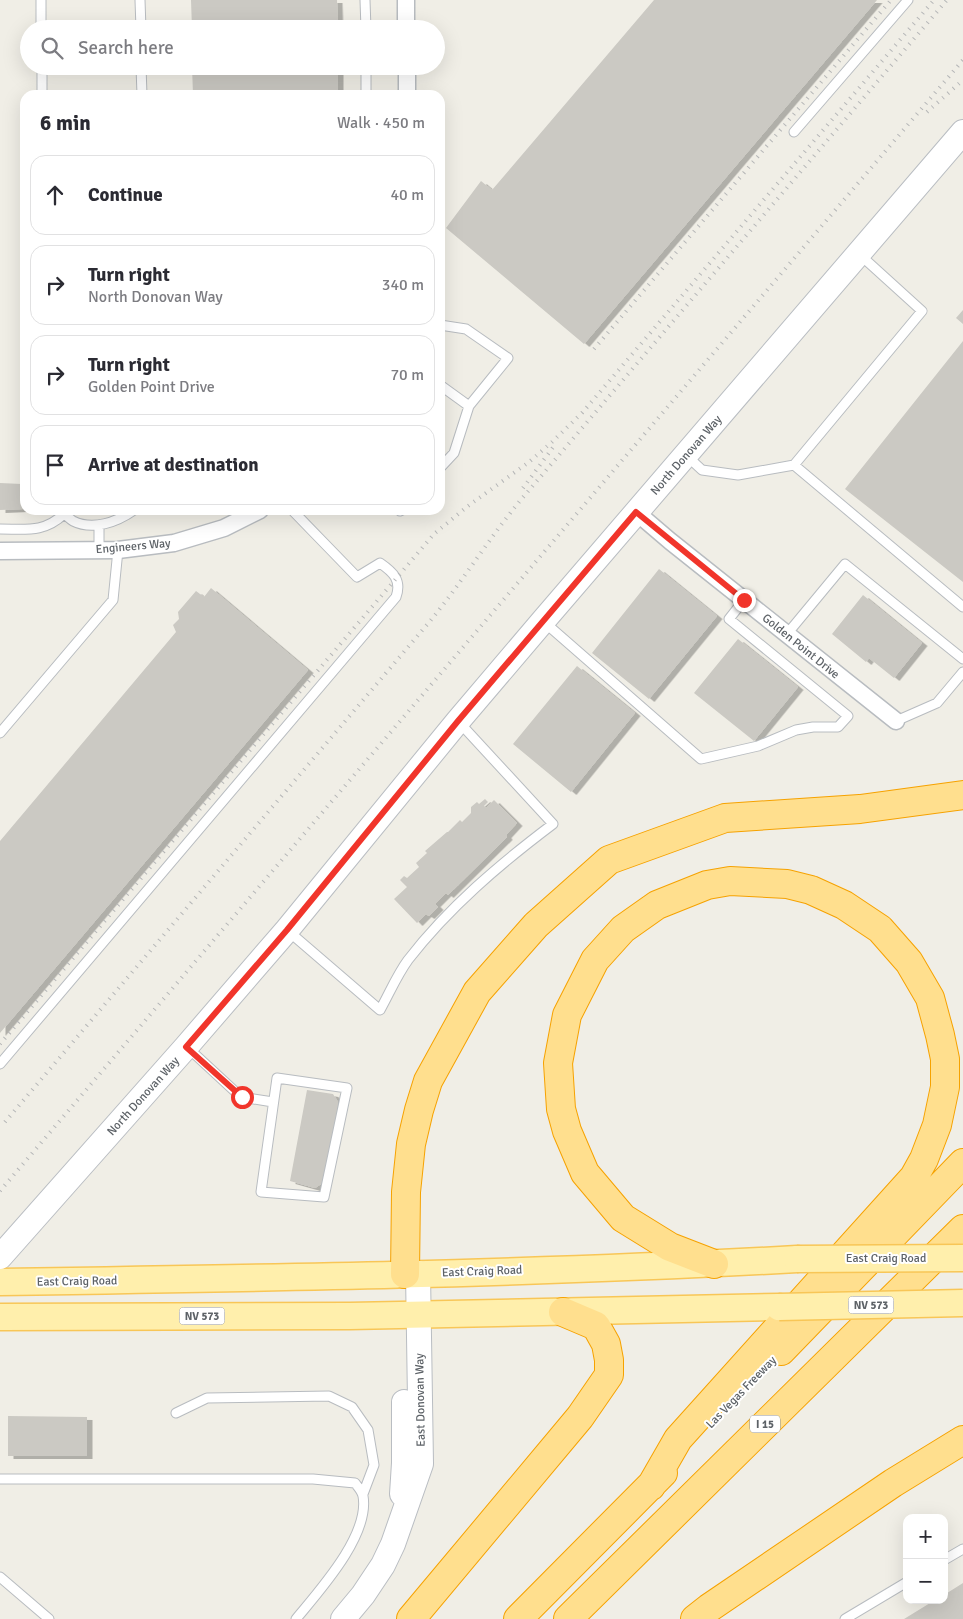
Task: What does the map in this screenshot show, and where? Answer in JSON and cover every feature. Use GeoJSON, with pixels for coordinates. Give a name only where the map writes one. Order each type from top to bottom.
{"type":"FeatureCollection","features":[{"type":"Feature","properties":{"kind":"highway"},"geometry":{"type":"LineString","coordinates":[[411,1274],[406,1192],[411,1144],[428,1081],[477,992],[536,925],[610,860],[725,818],[860,809],[963,795]]}},
{"type":"Feature","properties":{"kind":"highway"},"geometry":{"type":"LineString","coordinates":[[651,1486],[678,1438],[914,1177],[924,1159],[937,1125],[945,1087],[945,1059],[930,998],[909,962],[880,929],[844,905],[811,890],[787,884],[730,881],[708,886],[657,905],[623,929],[595,960],[567,1015],[558,1063],[561,1109],[567,1131],[585,1173],[623,1218],[670,1247],[714,1264]]}},
{"type":"Feature","properties":{"kind":"highway","name":"Las Vegas Freeway"},"geometry":{"type":"LineString","coordinates":[[518,1619],[651,1486],[963,1164]]}},
{"type":"Feature","properties":{"kind":"highway","name":"I 15"},"geometry":{"type":"LineString","coordinates":[[568,1619],[963,1229]]}},
{"type":"Feature","properties":{"kind":"highway"},"geometry":{"type":"LineString","coordinates":[[411,1619],[580,1417],[609,1375],[606,1344],[596,1326],[563,1312]]}},
{"type":"Feature","properties":{"kind":"highway"},"geometry":{"type":"LineString","coordinates":[[893,1483],[963,1428]]}},
{"type":"Feature","properties":{"kind":"highway"},"geometry":{"type":"LineString","coordinates":[[695,1619],[893,1483],[963,1440]]}},
{"type":"Feature","properties":{"kind":"main road","name":"East Craig Road"},"geometry":{"type":"LineString","coordinates":[[10,1282],[411,1274],[714,1264],[797,1259],[963,1258]]}},
{"type":"Feature","properties":{"kind":"main road","name":"NV 573"},"geometry":{"type":"LineString","coordinates":[[0,1317],[563,1312],[963,1303]]}},
{"type":"Feature","properties":{"kind":"street"},"geometry":{"type":"LineString","coordinates":[[406,0],[406,20]]}},
{"type":"Feature","properties":{"kind":"street"},"geometry":{"type":"LineString","coordinates":[[407,75],[407,90]]}},
{"type":"Feature","properties":{"kind":"street","name":"North Donovan Way"},"geometry":{"type":"LineString","coordinates":[[0,1257],[287,930],[543,620],[962,134]]}},
{"type":"Feature","properties":{"kind":"street","name":"Golden Point Drive"},"geometry":{"type":"LineString","coordinates":[[636,512],[896,721]]}},
{"type":"Feature","properties":{"kind":"street","name":"Engineers Way"},"geometry":{"type":"LineString","coordinates":[[0,551],[118,550],[174,543],[224,528],[250,515]]}},
{"type":"Feature","properties":{"kind":"street","name":"East Donovan Way"},"geometry":{"type":"LineString","coordinates":[[343,1619],[378,1574],[393,1544],[400,1523],[411,1314],[411,1274]]}},
{"type":"Feature","properties":{"kind":"lane"},"geometry":{"type":"LineString","coordinates":[[41,0],[41,20]]}},
{"type":"Feature","properties":{"kind":"lane"},"geometry":{"type":"LineString","coordinates":[[140,0],[141,20]]}},
{"type":"Feature","properties":{"kind":"lane"},"geometry":{"type":"LineString","coordinates":[[365,0],[366,20]]}},
{"type":"Feature","properties":{"kind":"lane"},"geometry":{"type":"LineString","coordinates":[[794,132],[908,0]]}},
{"type":"Feature","properties":{"kind":"lane"},"geometry":{"type":"LineString","coordinates":[[42,75],[42,90]]}},
{"type":"Feature","properties":{"kind":"lane"},"geometry":{"type":"LineString","coordinates":[[141,75],[142,90]]}},
{"type":"Feature","properties":{"kind":"lane"},"geometry":{"type":"LineString","coordinates":[[366,75],[366,90]]}},
{"type":"Feature","properties":{"kind":"lane"},"geometry":{"type":"LineString","coordinates":[[686,456],[702,470],[738,476],[794,465],[922,311],[858,253]]}},
{"type":"Feature","properties":{"kind":"lane"},"geometry":{"type":"LineString","coordinates":[[445,326],[466,329],[508,358],[469,406],[454,453],[445,463]]}},
{"type":"Feature","properties":{"kind":"lane"},"geometry":{"type":"LineString","coordinates":[[445,389],[469,406]]}},
{"type":"Feature","properties":{"kind":"lane"},"geometry":{"type":"LineString","coordinates":[[794,465],[963,606]]}},
{"type":"Feature","properties":{"kind":"lane"},"geometry":{"type":"LineString","coordinates":[[0,529],[38,529],[47,526],[59,515]]}},
{"type":"Feature","properties":{"kind":"lane"},"geometry":{"type":"LineString","coordinates":[[65,515],[71,520],[84,525],[99,526],[127,515]]}},
{"type":"Feature","properties":{"kind":"lane"},"geometry":{"type":"LineString","coordinates":[[0,1064],[396,597],[399,589],[393,572],[380,563],[356,577],[297,515]]}},
{"type":"Feature","properties":{"kind":"lane"},"geometry":{"type":"LineString","coordinates":[[99,526],[99,550]]}},
{"type":"Feature","properties":{"kind":"lane"},"geometry":{"type":"LineString","coordinates":[[0,733],[113,600],[118,550]]}},
{"type":"Feature","properties":{"kind":"lane"},"geometry":{"type":"LineString","coordinates":[[786,634],[844,564],[963,659]]}},
{"type":"Feature","properties":{"kind":"lane"},"geometry":{"type":"LineString","coordinates":[[543,620],[701,759],[758,746],[796,730],[812,727],[838,727],[848,716],[729,619],[744,600]]}},
{"type":"Feature","properties":{"kind":"lane"},"geometry":{"type":"LineString","coordinates":[[896,721],[937,703],[963,672]]}},
{"type":"Feature","properties":{"kind":"lane"},"geometry":{"type":"LineString","coordinates":[[287,930],[380,1010],[407,962],[456,906],[507,858],[553,824],[458,721]]}},
{"type":"Feature","properties":{"kind":"lane"},"geometry":{"type":"LineString","coordinates":[[186,1047],[242,1097],[273,1102]]}},
{"type":"Feature","properties":{"kind":"lane"},"geometry":{"type":"LineString","coordinates":[[277,1078],[347,1088],[324,1197],[261,1192],[273,1102],[277,1078]]}},
{"type":"Feature","properties":{"kind":"lane"},"geometry":{"type":"LineString","coordinates":[[176,1413],[207,1398],[329,1396],[352,1407],[368,1430],[374,1465],[363,1494],[363,1514],[353,1541],[343,1558],[296,1619]]}},
{"type":"Feature","properties":{"kind":"lane"},"geometry":{"type":"LineString","coordinates":[[0,1479],[313,1479],[355,1483],[363,1494]]}},
{"type":"Feature","properties":{"kind":"lane"},"geometry":{"type":"LineString","coordinates":[[946,1559],[963,1549]]}},
{"type":"Feature","properties":{"kind":"lane"},"geometry":{"type":"LineString","coordinates":[[0,1577],[49,1619]]}},
{"type":"Feature","properties":{"kind":"lane"},"geometry":{"type":"LineString","coordinates":[[845,1619],[903,1584]]}},
{"type":"Feature","properties":{"kind":"building"},"geometry":{"type":"Polygon","coordinates":[[[191,0],[337,0],[338,20],[192,20],[191,0]]]}},
{"type":"Feature","properties":{"kind":"building"},"geometry":{"type":"Polygon","coordinates":[[[654,0],[877,0],[584,344],[446,228],[481,181],[492,190],[654,0]]]}},
{"type":"Feature","properties":{"kind":"building"},"geometry":{"type":"Polygon","coordinates":[[[192,75],[338,75],[338,90],[193,90],[192,75]]]}},
{"type":"Feature","properties":{"kind":"building"},"geometry":{"type":"Polygon","coordinates":[[[963,310],[963,324],[956,318],[963,310]]]}},
{"type":"Feature","properties":{"kind":"building"},"geometry":{"type":"Polygon","coordinates":[[[963,341],[963,582],[845,489],[963,341]]]}},
{"type":"Feature","properties":{"kind":"building"},"geometry":{"type":"Polygon","coordinates":[[[0,483],[20,484],[20,509],[0,510],[0,483]]]}},
{"type":"Feature","properties":{"kind":"building"},"geometry":{"type":"Polygon","coordinates":[[[659,569],[717,616],[649,699],[592,653],[659,569]]]}},
{"type":"Feature","properties":{"kind":"building"},"geometry":{"type":"Polygon","coordinates":[[[211,588],[308,670],[0,1033],[0,841],[176,632],[173,625],[179,619],[178,612],[196,591],[204,597],[211,588]]]}},
{"type":"Feature","properties":{"kind":"building"},"geometry":{"type":"Polygon","coordinates":[[[863,595],[922,643],[894,678],[869,658],[866,662],[832,634],[863,595]]]}},
{"type":"Feature","properties":{"kind":"building"},"geometry":{"type":"Polygon","coordinates":[[[738,639],[798,687],[754,741],[694,693],[738,639]]]}},
{"type":"Feature","properties":{"kind":"building"},"geometry":{"type":"Polygon","coordinates":[[[577,666],[635,713],[571,792],[513,744],[577,666]]]}},
{"type":"Feature","properties":{"kind":"building"},"geometry":{"type":"Polygon","coordinates":[[[485,799],[488,802],[484,806],[486,808],[494,800],[517,823],[506,835],[507,837],[448,895],[446,893],[435,904],[438,907],[429,916],[426,914],[417,923],[394,899],[407,887],[400,880],[404,876],[407,878],[419,867],[416,863],[427,853],[425,851],[460,820],[462,822],[471,813],[471,807],[485,799]]]}},
{"type":"Feature","properties":{"kind":"building"},"geometry":{"type":"Polygon","coordinates":[[[307,1090],[333,1094],[338,1102],[324,1182],[315,1188],[290,1181],[307,1090]]]}},
{"type":"Feature","properties":{"kind":"building"},"geometry":{"type":"Polygon","coordinates":[[[8,1416],[87,1417],[87,1456],[8,1456],[8,1416]]]}},
{"type":"Feature","properties":{"kind":"building"},"geometry":{"type":"Polygon","coordinates":[[[963,1583],[963,1619],[904,1619],[928,1604],[948,1604],[948,1592],[963,1583]]]}},
{"type":"Feature","properties":{"kind":"railway"},"geometry":{"type":"LineString","coordinates":[[594,349],[891,0]]}},
{"type":"Feature","properties":{"kind":"railway"},"geometry":{"type":"LineString","coordinates":[[582,413],[934,0]]}},
{"type":"Feature","properties":{"kind":"railway"},"geometry":{"type":"LineString","coordinates":[[5,1122],[431,620],[519,502],[947,0]]}},
{"type":"Feature","properties":{"kind":"railway"},"geometry":{"type":"LineString","coordinates":[[0,1191],[963,60]]}},
{"type":"Feature","properties":{"kind":"railway"},"geometry":{"type":"LineString","coordinates":[[927,112],[963,80]]}},
{"type":"Feature","properties":{"kind":"railway"},"geometry":{"type":"LineString","coordinates":[[0,1044],[434,534],[468,506],[529,462],[587,408]]}},
{"type":"Feature","properties":{"kind":"railway"},"geometry":{"type":"LineString","coordinates":[[523,488],[554,446]]}},
{"type":"Feature","properties":{"kind":"route"},"geometry":{"type":"LineString","coordinates":[[242,1097],[186,1047],[287,930],[458,721],[636,512],[744,600]]}}]}
